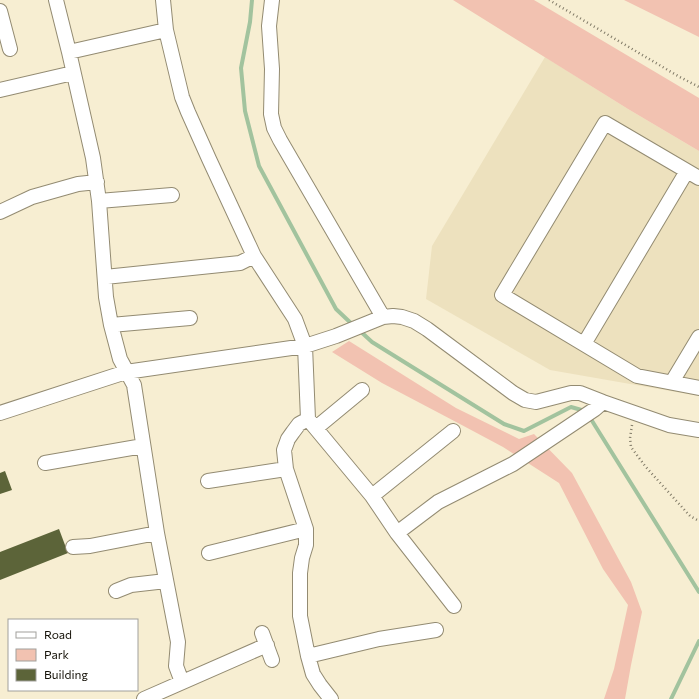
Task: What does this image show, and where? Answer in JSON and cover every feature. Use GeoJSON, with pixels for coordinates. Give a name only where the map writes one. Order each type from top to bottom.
{"type":"FeatureCollection","features":[{"type":"Feature","properties":{"kind":"street"},"geometry":{"type":"LineString","coordinates":[[56,0],[87,129],[97,182],[106,297],[120,360],[134,385],[166,581],[178,642],[176,666],[182,682]]}},
{"type":"Feature","properties":{"kind":"street"},"geometry":{"type":"LineString","coordinates":[[163,0],[166,30],[182,97],[188,112],[208,159],[254,256],[295,318],[304,346],[312,423],[372,496],[397,533],[454,606]]}},
{"type":"Feature","properties":{"kind":"street"},"geometry":{"type":"LineString","coordinates":[[272,0],[269,26],[272,69],[271,114],[274,128],[377,319]]}},
{"type":"Feature","properties":{"kind":"street"},"geometry":{"type":"LineString","coordinates":[[0,11],[10,49]]}},
{"type":"Feature","properties":{"kind":"street"},"geometry":{"type":"LineString","coordinates":[[69,52],[166,30]]}},
{"type":"Feature","properties":{"kind":"street"},"geometry":{"type":"LineString","coordinates":[[0,90],[73,73]]}},
{"type":"Feature","properties":{"kind":"street"},"geometry":{"type":"LineString","coordinates":[[584,344],[693,175],[605,123],[502,295],[637,376],[699,388]]}},
{"type":"Feature","properties":{"kind":"street"},"geometry":{"type":"LineString","coordinates":[[0,212],[32,197],[78,184],[97,182]]}},
{"type":"Feature","properties":{"kind":"street"},"geometry":{"type":"LineString","coordinates":[[99,201],[172,195]]}},
{"type":"Feature","properties":{"kind":"street"},"geometry":{"type":"LineString","coordinates":[[105,277],[240,263],[254,256]]}},
{"type":"Feature","properties":{"kind":"street"},"geometry":{"type":"LineString","coordinates":[[0,413],[126,372],[304,346],[336,336],[377,319],[402,316],[427,329],[525,400],[536,402],[571,393],[580,393],[599,405],[635,413],[669,425],[699,430]]}},
{"type":"Feature","properties":{"kind":"street"},"geometry":{"type":"LineString","coordinates":[[111,325],[190,318]]}},
{"type":"Feature","properties":{"kind":"street"},"geometry":{"type":"LineString","coordinates":[[672,382],[699,337]]}},
{"type":"Feature","properties":{"kind":"street"},"geometry":{"type":"LineString","coordinates":[[331,699],[313,674],[300,616],[300,573],[306,545],[306,528],[286,469],[284,450],[288,439],[299,424],[312,423],[362,390]]}},
{"type":"Feature","properties":{"kind":"street"},"geometry":{"type":"LineString","coordinates":[[397,533],[438,502],[513,464],[599,405]]}},
{"type":"Feature","properties":{"kind":"street"},"geometry":{"type":"LineString","coordinates":[[372,496],[453,431]]}},
{"type":"Feature","properties":{"kind":"street"},"geometry":{"type":"LineString","coordinates":[[45,463],[143,446]]}},
{"type":"Feature","properties":{"kind":"street"},"geometry":{"type":"LineString","coordinates":[[208,481],[286,469]]}},
{"type":"Feature","properties":{"kind":"street"},"geometry":{"type":"LineString","coordinates":[[209,553],[306,528]]}},
{"type":"Feature","properties":{"kind":"street"},"geometry":{"type":"LineString","coordinates":[[73,547],[90,546],[158,533]]}},
{"type":"Feature","properties":{"kind":"street"},"geometry":{"type":"LineString","coordinates":[[116,591],[131,585],[166,581]]}},
{"type":"Feature","properties":{"kind":"street"},"geometry":{"type":"LineString","coordinates":[[308,656],[379,639],[436,630]]}},
{"type":"Feature","properties":{"kind":"street"},"geometry":{"type":"LineString","coordinates":[[144,699],[182,682],[264,639],[272,660]]}},
{"type":"Feature","properties":{"kind":"path"},"geometry":{"type":"LineString","coordinates":[[549,0],[699,87]]}},
{"type":"Feature","properties":{"kind":"path"},"geometry":{"type":"LineString","coordinates":[[635,413],[631,428],[631,447],[645,466],[690,516],[699,521]]}},
{"type":"Feature","properties":{"kind":"shaded area"},"geometry":{"type":"Polygon","coordinates":[[[545,57],[699,151],[699,396],[550,370],[426,299],[432,246],[545,57]]]}},
{"type":"Feature","properties":{"kind":"green space"},"geometry":{"type":"Polygon","coordinates":[[[453,0],[534,0],[699,98],[699,151],[628,109],[453,0]]]}},
{"type":"Feature","properties":{"kind":"green space"},"geometry":{"type":"Polygon","coordinates":[[[624,0],[699,0],[699,37],[624,0]]]}},
{"type":"Feature","properties":{"kind":"green space"},"geometry":{"type":"Polygon","coordinates":[[[349,341],[456,408],[519,439],[534,434],[572,473],[631,582],[642,612],[625,699],[604,699],[614,669],[628,605],[603,569],[559,483],[503,447],[382,383],[332,352],[349,341]]]}},
{"type":"Feature","properties":{"kind":"building"},"geometry":{"type":"Polygon","coordinates":[[[5,471],[12,490],[0,494],[0,473],[5,471]]]}},
{"type":"Feature","properties":{"kind":"building"},"geometry":{"type":"Polygon","coordinates":[[[59,529],[68,553],[0,580],[0,552],[59,529]]]}},
{"type":"Feature","properties":{"kind":"waterway"},"geometry":{"type":"LineString","coordinates":[[252,0],[250,22],[241,68],[245,111],[259,166],[336,309],[354,326]]}},
{"type":"Feature","properties":{"kind":"waterway"},"geometry":{"type":"LineString","coordinates":[[359,330],[372,342],[504,424],[524,431],[571,407],[585,411]]}},
{"type":"Feature","properties":{"kind":"waterway"},"geometry":{"type":"LineString","coordinates":[[589,416],[699,592]]}},
{"type":"Feature","properties":{"kind":"waterway"},"geometry":{"type":"LineString","coordinates":[[671,699],[699,641]]}}]}
